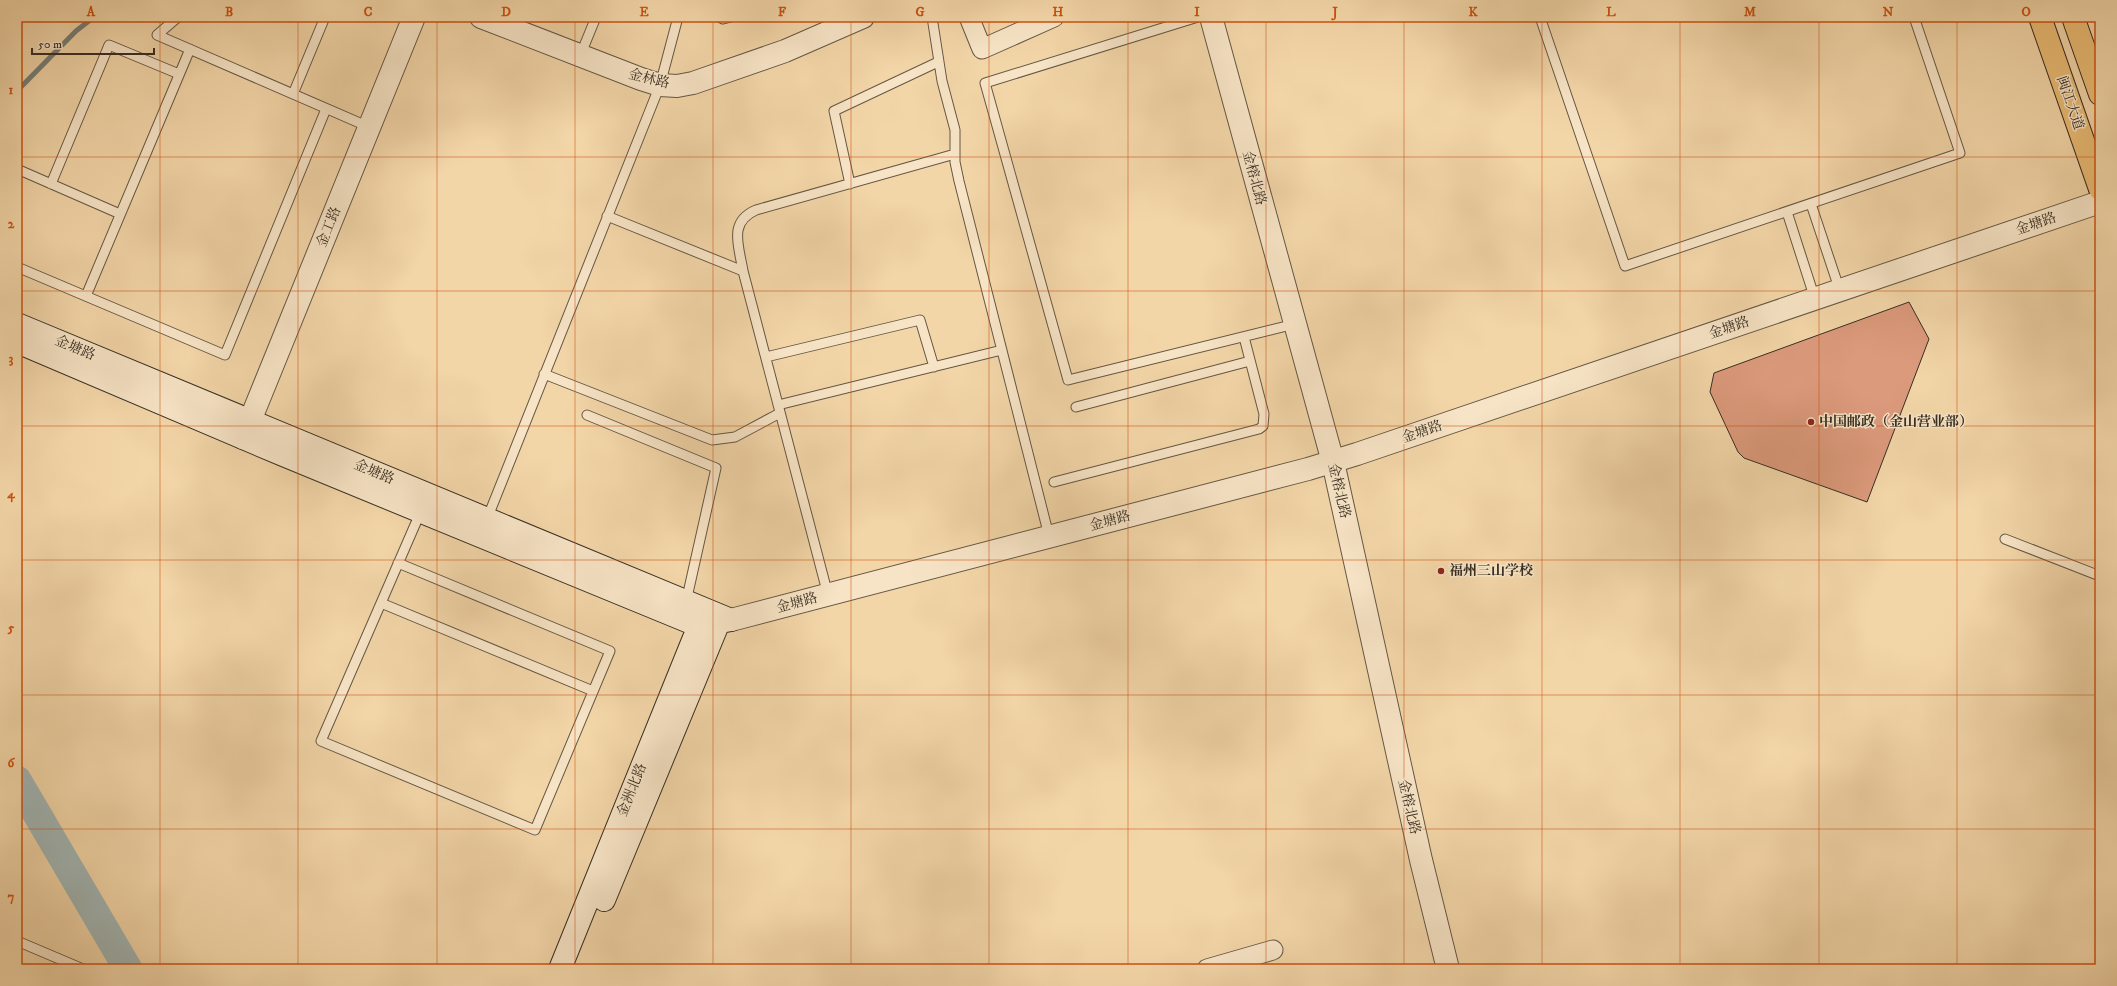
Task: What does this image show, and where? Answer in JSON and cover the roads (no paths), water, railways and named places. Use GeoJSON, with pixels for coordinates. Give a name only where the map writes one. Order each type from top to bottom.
{"type":"FeatureCollection","features":[{"type":"Feature","properties":{"kind":"main road","name":"闽江大道"},"geometry":{"type":"LineString","coordinates":[[2040,17],[2100,189]]}},
{"type":"Feature","properties":{"kind":"main road"},"geometry":{"type":"LineString","coordinates":[[2073,17],[2100,94]]}},
{"type":"Feature","properties":{"kind":"street","name":"金工路"},"geometry":{"type":"LineString","coordinates":[[247,429],[414,17]]}},
{"type":"Feature","properties":{"kind":"street","name":"金林路"},"geometry":{"type":"LineString","coordinates":[[481,17],[641,80],[660,85],[677,86],[711,78],[785,51],[863,17]]}},
{"type":"Feature","properties":{"kind":"street"},"geometry":{"type":"LineString","coordinates":[[969,17],[982,50],[1054,17]]}},
{"type":"Feature","properties":{"kind":"street","name":"金榕北路"},"geometry":{"type":"LineString","coordinates":[[1211,17],[1333,462],[1417,845],[1448,969]]}},
{"type":"Feature","properties":{"kind":"street","name":"金塘路"},"geometry":{"type":"LineString","coordinates":[[17,324],[247,429],[424,503],[710,616],[828,595],[1333,462],[2100,202]]}},
{"type":"Feature","properties":{"kind":"street","name":"金塘路"},"geometry":{"type":"LineString","coordinates":[[17,342],[247,429]]}},
{"type":"Feature","properties":{"kind":"street","name":"金塘路"},"geometry":{"type":"LineString","coordinates":[[424,503],[487,520],[710,616]]}},
{"type":"Feature","properties":{"kind":"street","name":"金洲北路"},"geometry":{"type":"LineString","coordinates":[[569,968],[710,616]]}},
{"type":"Feature","properties":{"kind":"street"},"geometry":{"type":"LineString","coordinates":[[1207,969],[1273,950]]}},
{"type":"Feature","properties":{"kind":"lane"},"geometry":{"type":"LineString","coordinates":[[178,17],[157,35],[370,127]]}},
{"type":"Feature","properties":{"kind":"lane"},"geometry":{"type":"LineString","coordinates":[[294,94],[325,17]]}},
{"type":"Feature","properties":{"kind":"lane"},"geometry":{"type":"LineString","coordinates":[[487,520],[660,85],[678,17]]}},
{"type":"Feature","properties":{"kind":"lane"},"geometry":{"type":"LineString","coordinates":[[719,17],[723,19],[731,17]]}},
{"type":"Feature","properties":{"kind":"lane"},"geometry":{"type":"LineString","coordinates":[[932,17],[938,62],[955,130],[955,154],[959,181],[1050,536]]}},
{"type":"Feature","properties":{"kind":"lane"},"geometry":{"type":"LineString","coordinates":[[1198,17],[986,84],[1068,380],[1295,324]]}},
{"type":"Feature","properties":{"kind":"lane"},"geometry":{"type":"LineString","coordinates":[[1540,17],[1625,266],[1960,153],[1914,17]]}},
{"type":"Feature","properties":{"kind":"lane"},"geometry":{"type":"LineString","coordinates":[[580,56],[593,18]]}},
{"type":"Feature","properties":{"kind":"lane"},"geometry":{"type":"LineString","coordinates":[[51,184],[109,45],[179,74]]}},
{"type":"Feature","properties":{"kind":"lane"},"geometry":{"type":"LineString","coordinates":[[86,296],[190,49]]}},
{"type":"Feature","properties":{"kind":"lane"},"geometry":{"type":"LineString","coordinates":[[850,184],[834,111],[938,62]]}},
{"type":"Feature","properties":{"kind":"lane"},"geometry":{"type":"LineString","coordinates":[[17,267],[225,355],[326,109]]}},
{"type":"Feature","properties":{"kind":"lane"},"geometry":{"type":"LineString","coordinates":[[828,595],[743,271],[736,229],[741,220],[748,213],[955,154]]}},
{"type":"Feature","properties":{"kind":"lane"},"geometry":{"type":"LineString","coordinates":[[17,169],[120,214]]}},
{"type":"Feature","properties":{"kind":"lane"},"geometry":{"type":"LineString","coordinates":[[1811,204],[1840,290]]}},
{"type":"Feature","properties":{"kind":"lane"},"geometry":{"type":"LineString","coordinates":[[1787,212],[1815,299]]}},
{"type":"Feature","properties":{"kind":"lane"},"geometry":{"type":"LineString","coordinates":[[607,216],[743,271]]}},
{"type":"Feature","properties":{"kind":"lane"},"geometry":{"type":"LineString","coordinates":[[766,357],[920,320],[934,367]]}},
{"type":"Feature","properties":{"kind":"lane"},"geometry":{"type":"LineString","coordinates":[[1054,482],[1259,429],[1263,426],[1264,414],[1244,337]]}},
{"type":"Feature","properties":{"kind":"lane"},"geometry":{"type":"LineString","coordinates":[[544,374],[712,440],[735,437],[779,409],[1002,350]]}},
{"type":"Feature","properties":{"kind":"lane"},"geometry":{"type":"LineString","coordinates":[[1076,407],[1250,361]]}},
{"type":"Feature","properties":{"kind":"lane"},"geometry":{"type":"LineString","coordinates":[[587,415],[716,468],[710,616]]}},
{"type":"Feature","properties":{"kind":"lane"},"geometry":{"type":"LineString","coordinates":[[398,562],[610,651],[535,830],[321,741],[381,604],[398,562],[424,503]]}},
{"type":"Feature","properties":{"kind":"lane"},"geometry":{"type":"LineString","coordinates":[[2005,540],[2100,576]]}},
{"type":"Feature","properties":{"kind":"lane"},"geometry":{"type":"LineString","coordinates":[[381,604],[593,691]]}},
{"type":"Feature","properties":{"kind":"lane"},"geometry":{"type":"LineString","coordinates":[[17,941],[83,969]]}},
{"type":"Feature","properties":{"kind":"waterway"},"geometry":{"type":"LineString","coordinates":[[17,91],[76,31],[94,17]]}},
{"type":"Feature","properties":{"kind":"waterway"},"geometry":{"type":"LineString","coordinates":[[17,780],[128,969]]}},
{"type":"Feature","properties":{"kind":"place","name":"中国邮政（金山营业部）"},"geometry":{"type":"Point","coordinates":[1811,422]}},
{"type":"Feature","properties":{"kind":"place","name":"福州三山学校"},"geometry":{"type":"Point","coordinates":[1441,571]}}]}
